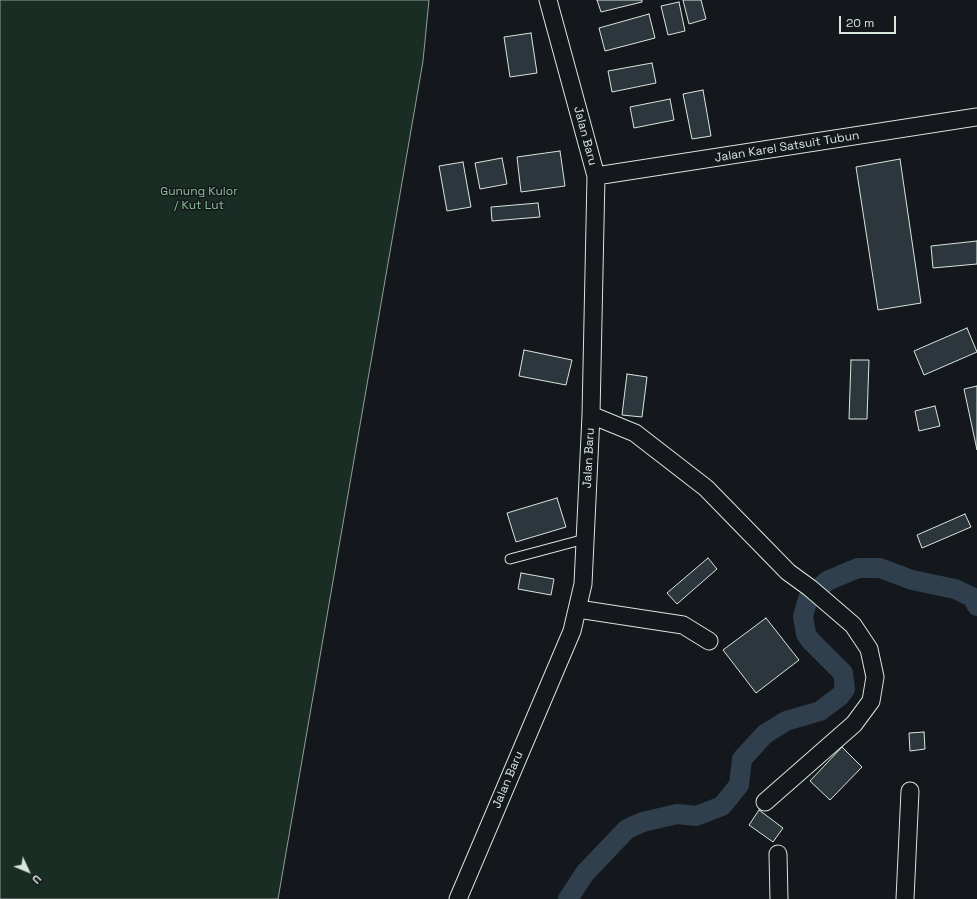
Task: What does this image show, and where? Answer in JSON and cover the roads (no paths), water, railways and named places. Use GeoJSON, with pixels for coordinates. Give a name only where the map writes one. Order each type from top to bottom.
{"type":"FeatureCollection","features":[{"type":"Feature","properties":{"kind":"street","name":"Jalan Baru"},"geometry":{"type":"LineString","coordinates":[[458,899],[572,631],[583,584],[591,415],[596,176],[548,0]]}},
{"type":"Feature","properties":{"kind":"street","name":"Jalan Karel Satsuit Tubun"},"geometry":{"type":"LineString","coordinates":[[596,176],[977,117]]}},
{"type":"Feature","properties":{"kind":"street"},"geometry":{"type":"LineString","coordinates":[[591,415],[635,433],[706,488],[788,572],[810,588],[854,625],[869,649],[876,677],[871,702],[854,724],[764,802]]}},
{"type":"Feature","properties":{"kind":"street"},"geometry":{"type":"LineString","coordinates":[[578,609],[683,625],[709,641]]}},
{"type":"Feature","properties":{"kind":"street"},"geometry":{"type":"LineString","coordinates":[[905,899],[910,791]]}},
{"type":"Feature","properties":{"kind":"street"},"geometry":{"type":"LineString","coordinates":[[778,854],[779,899]]}},
{"type":"Feature","properties":{"kind":"lane"},"geometry":{"type":"LineString","coordinates":[[510,559],[585,539]]}},
{"type":"Feature","properties":{"kind":"waterway"},"geometry":{"type":"LineString","coordinates":[[568,899],[585,873],[627,829],[643,822],[677,814],[696,816],[722,806],[739,785],[742,759],[765,734],[786,721],[820,711],[840,696],[845,689],[843,673],[806,634],[803,616],[808,599],[827,581],[858,568],[880,568],[912,580],[955,589],[972,597],[977,606]]}},
{"type":"Feature","properties":{"kind":"park label","name":"Gunung Kulor / Kut Lut"},"geometry":{"type":"Point","coordinates":[199,199]}}]}
